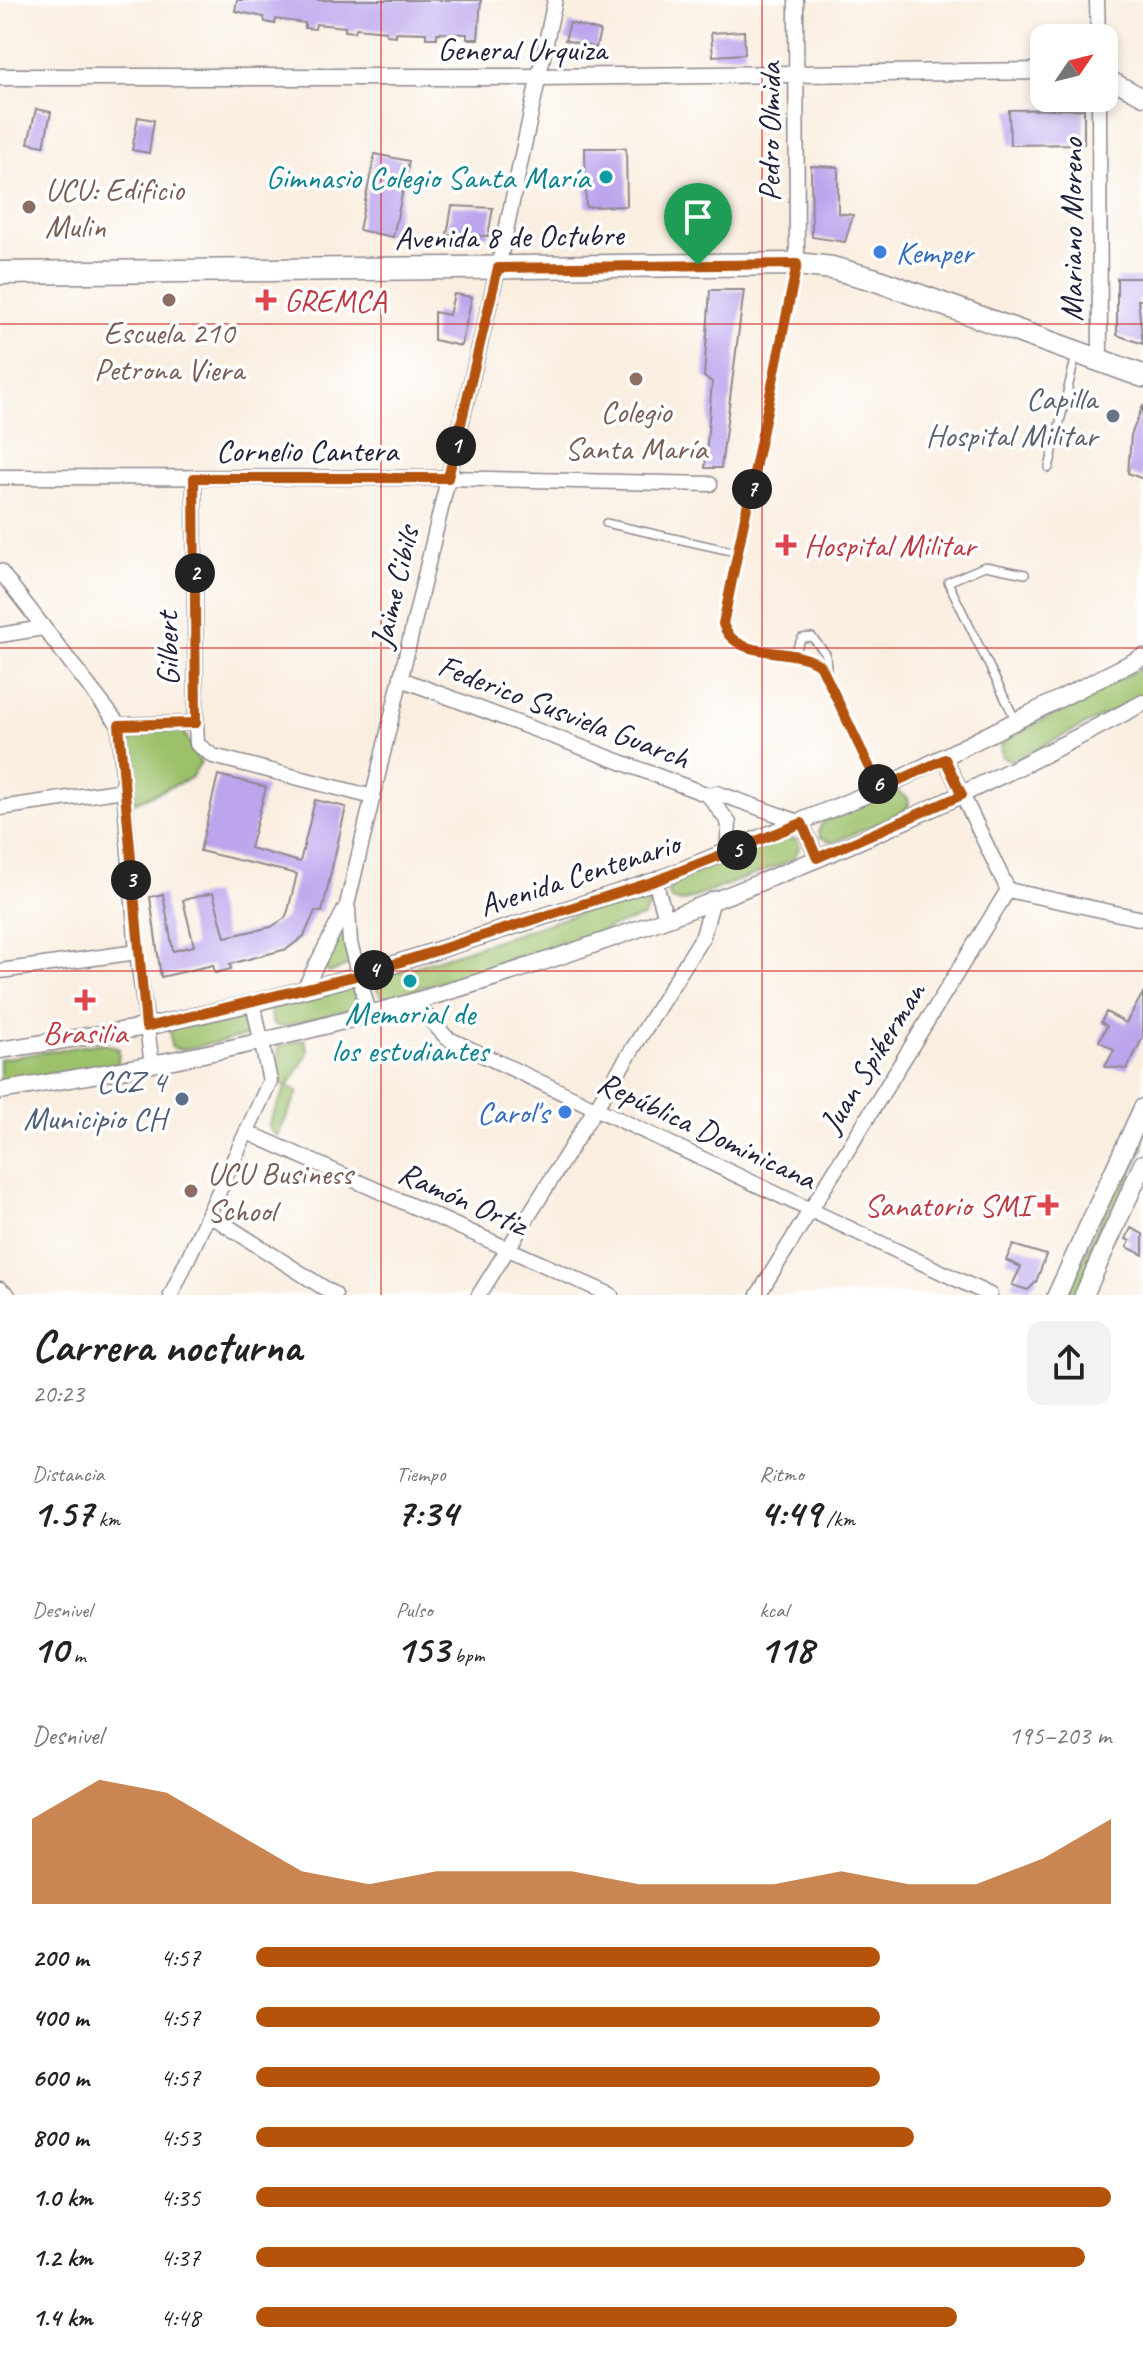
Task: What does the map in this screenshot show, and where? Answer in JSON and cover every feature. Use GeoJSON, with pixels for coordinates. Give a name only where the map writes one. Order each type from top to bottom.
{"type":"FeatureCollection","features":[{"type":"Feature","properties":{"kind":"main road","name":"Avenida 8 de Octubre"},"geometry":{"type":"LineString","coordinates":[[0,273],[797,264],[832,268],[873,279],[1143,376]]}},
{"type":"Feature","properties":{"kind":"main road"},"geometry":{"type":"LineString","coordinates":[[1057,1295],[1143,1108]]}},
{"type":"Feature","properties":{"kind":"main road"},"geometry":{"type":"LineString","coordinates":[[1084,1295],[1143,1164]]}},
{"type":"Feature","properties":{"kind":"street","name":"Jaime Cibils"},"geometry":{"type":"LineString","coordinates":[[304,989],[347,905],[498,268],[555,0]]}},
{"type":"Feature","properties":{"kind":"street","name":"Pedro Olmida"},"geometry":{"type":"LineString","coordinates":[[796,0],[797,264]]}},
{"type":"Feature","properties":{"kind":"street"},"geometry":{"type":"LineString","coordinates":[[1097,0],[1098,24]]}},
{"type":"Feature","properties":{"kind":"street","name":"General Urquiza"},"geometry":{"type":"LineString","coordinates":[[0,77],[538,77],[1030,71]]}},
{"type":"Feature","properties":{"kind":"street"},"geometry":{"type":"LineString","coordinates":[[1118,82],[1142,93]]}},
{"type":"Feature","properties":{"kind":"street","name":"Mariano Moreno"},"geometry":{"type":"LineString","coordinates":[[1099,112],[1100,362]]}},
{"type":"Feature","properties":{"kind":"street","name":"Cornelio Cantera"},"geometry":{"type":"LineString","coordinates":[[0,477],[448,478],[710,484]]}},
{"type":"Feature","properties":{"kind":"street","name":"Gilbert"},"geometry":{"type":"LineString","coordinates":[[194,478],[196,723]]}},
{"type":"Feature","properties":{"kind":"street"},"geometry":{"type":"LineString","coordinates":[[0,571],[119,725],[137,952],[152,1065]]}},
{"type":"Feature","properties":{"kind":"street"},"geometry":{"type":"LineString","coordinates":[[0,635],[43,628]]}},
{"type":"Feature","properties":{"kind":"street","name":"Avenida Centenario"},"geometry":{"type":"LineString","coordinates":[[0,1050],[146,1027],[253,1003],[360,975],[655,881],[880,789],[1017,723],[1143,657]]}},
{"type":"Feature","properties":{"kind":"street","name":"Federico Susviela Guarch"},"geometry":{"type":"LineString","coordinates":[[401,679],[708,795],[729,823],[727,854]]}},
{"type":"Feature","properties":{"kind":"street","name":"Avenida Centenario"},"geometry":{"type":"LineString","coordinates":[[0,1091],[152,1065],[263,1041],[413,1001],[666,918],[817,858],[962,795],[1143,703]]}},
{"type":"Feature","properties":{"kind":"street"},"geometry":{"type":"LineString","coordinates":[[119,725],[196,723],[196,740],[206,753],[373,797]]}},
{"type":"Feature","properties":{"kind":"street"},"geometry":{"type":"LineString","coordinates":[[945,759],[1008,890],[1143,919]]}},
{"type":"Feature","properties":{"kind":"street"},"geometry":{"type":"LineString","coordinates":[[0,808],[124,790]]}},
{"type":"Feature","properties":{"kind":"street","name":"Federico Susviela Guarch"},"geometry":{"type":"LineString","coordinates":[[708,795],[717,793],[802,823]]}},
{"type":"Feature","properties":{"kind":"street"},"geometry":{"type":"LineString","coordinates":[[802,823],[817,858]]}},
{"type":"Feature","properties":{"kind":"street"},"geometry":{"type":"LineString","coordinates":[[655,881],[666,918]]}},
{"type":"Feature","properties":{"kind":"street","name":"Juan Spikerman"},"geometry":{"type":"LineString","coordinates":[[758,1295],[1008,890]]}},
{"type":"Feature","properties":{"kind":"street"},"geometry":{"type":"LineString","coordinates":[[479,1295],[703,936],[713,899]]}},
{"type":"Feature","properties":{"kind":"street","name":"Jaime Cibils"},"geometry":{"type":"LineString","coordinates":[[347,905],[350,943],[369,1013]]}},
{"type":"Feature","properties":{"kind":"street"},"geometry":{"type":"LineString","coordinates":[[0,971],[137,952]]}},
{"type":"Feature","properties":{"kind":"street","name":"República Dominicana"},"geometry":{"type":"LineString","coordinates":[[413,1001],[447,1038],[990,1295]]}},
{"type":"Feature","properties":{"kind":"street"},"geometry":{"type":"LineString","coordinates":[[171,1295],[270,1081],[253,1003]]}},
{"type":"Feature","properties":{"kind":"street","name":"Ramón Ortiz"},"geometry":{"type":"LineString","coordinates":[[247,1132],[611,1295]]}},
{"type":"Feature","properties":{"kind":"street"},"geometry":{"type":"LineString","coordinates":[[210,1215],[335,1295]]}},
{"type":"Feature","properties":{"kind":"street"},"geometry":{"type":"LineString","coordinates":[[0,1289],[8,1295]]}},
{"type":"Feature","properties":{"kind":"lane"},"geometry":{"type":"LineString","coordinates":[[797,264],[723,624],[726,634],[739,645],[815,661],[828,674]]}},
{"type":"Feature","properties":{"kind":"lane"},"geometry":{"type":"LineString","coordinates":[[1049,468],[1077,353]]}},
{"type":"Feature","properties":{"kind":"lane"},"geometry":{"type":"LineString","coordinates":[[606,523],[740,553]]}},
{"type":"Feature","properties":{"kind":"lane"},"geometry":{"type":"LineString","coordinates":[[1017,723],[948,582],[985,566],[1025,574]]}},
{"type":"Feature","properties":{"kind":"lane"},"geometry":{"type":"LineString","coordinates":[[793,655],[802,638],[812,637],[826,654],[828,674],[880,789]]}},
{"type":"Feature","properties":{"kind":"green space"},"geometry":{"type":"Polygon","coordinates":[[[1143,667],[1143,696],[1013,761],[1001,756],[1001,744],[1009,738],[1143,667]]]}},
{"type":"Feature","properties":{"kind":"green space"},"geometry":{"type":"Polygon","coordinates":[[[179,730],[187,737],[201,762],[191,778],[134,803],[128,742],[144,731],[179,730]]]}},
{"type":"Feature","properties":{"kind":"green space"},"geometry":{"type":"Polygon","coordinates":[[[895,790],[908,798],[909,805],[903,812],[833,843],[820,837],[819,829],[824,821],[895,790]]]}},
{"type":"Feature","properties":{"kind":"green space"},"geometry":{"type":"Polygon","coordinates":[[[785,838],[797,840],[800,846],[793,860],[682,902],[672,900],[668,894],[673,881],[785,838]]]}},
{"type":"Feature","properties":{"kind":"green space"},"geometry":{"type":"Polygon","coordinates":[[[638,894],[645,895],[651,904],[643,917],[389,998],[381,996],[376,988],[380,978],[638,894]]]}},
{"type":"Feature","properties":{"kind":"green space"},"geometry":{"type":"Polygon","coordinates":[[[346,912],[350,965],[329,973],[325,968],[346,912]]]}},
{"type":"Feature","properties":{"kind":"green space"},"geometry":{"type":"Polygon","coordinates":[[[348,986],[358,994],[353,1008],[284,1027],[273,1025],[270,1010],[276,1005],[348,986]]]}},
{"type":"Feature","properties":{"kind":"green space"},"geometry":{"type":"Polygon","coordinates":[[[241,1013],[252,1020],[252,1029],[246,1036],[180,1050],[171,1047],[170,1032],[176,1027],[241,1013]]]}},
{"type":"Feature","properties":{"kind":"green space"},"geometry":{"type":"Polygon","coordinates":[[[305,1039],[308,1053],[288,1087],[298,1092],[278,1136],[272,1133],[268,1125],[286,1087],[281,1084],[278,1047],[305,1039]]]}},
{"type":"Feature","properties":{"kind":"green space"},"geometry":{"type":"Polygon","coordinates":[[[102,1043],[119,1049],[118,1064],[0,1084],[0,1059],[102,1043]]]}},
{"type":"Feature","properties":{"kind":"green space"},"geometry":{"type":"Polygon","coordinates":[[[1143,1128],[1143,1148],[1076,1295],[1066,1295],[1143,1128]]]}},
{"type":"Feature","properties":{"kind":"building"},"geometry":{"type":"Polygon","coordinates":[[[237,0],[481,0],[478,39],[467,39],[467,34],[437,33],[437,38],[426,38],[426,33],[396,32],[396,36],[386,35],[386,31],[356,28],[355,32],[345,31],[345,27],[316,24],[315,29],[305,28],[305,23],[276,19],[275,24],[265,22],[264,17],[235,11],[237,0]]]}},
{"type":"Feature","properties":{"kind":"building"},"geometry":{"type":"Polygon","coordinates":[[[570,23],[600,31],[596,48],[565,40],[570,23]]]}},
{"type":"Feature","properties":{"kind":"building"},"geometry":{"type":"Polygon","coordinates":[[[744,31],[745,54],[713,56],[711,33],[744,31]]]}},
{"type":"Feature","properties":{"kind":"building"},"geometry":{"type":"Polygon","coordinates":[[[36,109],[51,112],[44,146],[28,143],[36,109]]]}},
{"type":"Feature","properties":{"kind":"building"},"geometry":{"type":"Polygon","coordinates":[[[1009,110],[1084,112],[1084,144],[1010,145],[1009,110]]]}},
{"type":"Feature","properties":{"kind":"building"},"geometry":{"type":"Polygon","coordinates":[[[138,117],[154,120],[149,153],[132,150],[138,117]]]}},
{"type":"Feature","properties":{"kind":"building","name":"Gimnasio Colegio Santa María"},"geometry":{"type":"Polygon","coordinates":[[[585,148],[626,148],[627,206],[586,207],[585,148]]]}},
{"type":"Feature","properties":{"kind":"building"},"geometry":{"type":"Polygon","coordinates":[[[375,154],[409,161],[393,237],[359,230],[375,154]]]}},
{"type":"Feature","properties":{"kind":"building"},"geometry":{"type":"Polygon","coordinates":[[[811,166],[838,167],[838,213],[853,215],[845,242],[812,237],[811,166]]]}},
{"type":"Feature","properties":{"kind":"building"},"geometry":{"type":"Polygon","coordinates":[[[452,206],[493,208],[488,236],[447,235],[452,206]]]}},
{"type":"Feature","properties":{"kind":"building"},"geometry":{"type":"Polygon","coordinates":[[[1117,278],[1143,278],[1143,300],[1138,300],[1143,344],[1117,335],[1117,278]]]}},
{"type":"Feature","properties":{"kind":"building"},"geometry":{"type":"Polygon","coordinates":[[[710,290],[744,290],[721,468],[705,468],[712,382],[704,377],[710,290]]]}},
{"type":"Feature","properties":{"kind":"building"},"geometry":{"type":"Polygon","coordinates":[[[454,294],[472,297],[461,346],[434,340],[434,312],[449,315],[454,294]]]}},
{"type":"Feature","properties":{"kind":"building"},"geometry":{"type":"Polygon","coordinates":[[[1143,405],[1143,479],[1128,473],[1131,435],[1143,405]]]}},
{"type":"Feature","properties":{"kind":"building"},"geometry":{"type":"Polygon","coordinates":[[[218,775],[266,787],[250,848],[300,862],[315,800],[346,807],[322,912],[315,911],[304,936],[287,949],[230,964],[231,969],[215,973],[213,965],[161,977],[150,897],[163,894],[173,951],[194,946],[183,900],[213,893],[225,937],[271,927],[285,918],[288,911],[297,874],[200,851],[218,775]]]}},
{"type":"Feature","properties":{"kind":"building"},"geometry":{"type":"Polygon","coordinates":[[[1143,993],[1143,1037],[1127,1069],[1105,1067],[1114,1050],[1099,1041],[1107,1026],[1101,1022],[1106,1012],[1126,1023],[1143,993]]]}},
{"type":"Feature","properties":{"kind":"building"},"geometry":{"type":"Polygon","coordinates":[[[1131,1228],[1143,1234],[1143,1255],[1127,1247],[1130,1241],[1126,1239],[1131,1228]]]}},
{"type":"Feature","properties":{"kind":"building"},"geometry":{"type":"Polygon","coordinates":[[[1013,1245],[1046,1255],[1036,1282],[1028,1290],[1012,1285],[1021,1267],[1006,1260],[1013,1245]]]}},
{"type":"Feature","properties":{"kind":"place","name":"Gimnasio Colegio Santa María"},"geometry":{"type":"Point","coordinates":[606,177]}},
{"type":"Feature","properties":{"kind":"place","name":"UCU: Edificio Mulin"},"geometry":{"type":"Point","coordinates":[29,207]}},
{"type":"Feature","properties":{"kind":"place","name":"Kemper"},"geometry":{"type":"Point","coordinates":[880,252]}},
{"type":"Feature","properties":{"kind":"place","name":"Escuela 210 Petrona Viera"},"geometry":{"type":"Point","coordinates":[169,300]}},
{"type":"Feature","properties":{"kind":"place","name":"GREMCA"},"geometry":{"type":"Point","coordinates":[266,300]}},
{"type":"Feature","properties":{"kind":"place","name":"Colegio Santa María"},"geometry":{"type":"Point","coordinates":[636,379]}},
{"type":"Feature","properties":{"kind":"place","name":"Capilla Hospital Militar"},"geometry":{"type":"Point","coordinates":[1113,416]}},
{"type":"Feature","properties":{"kind":"place","name":"Hospital Militar"},"geometry":{"type":"Point","coordinates":[786,545]}},
{"type":"Feature","properties":{"kind":"place","name":"Memorial de los estudiantes"},"geometry":{"type":"Point","coordinates":[410,981]}},
{"type":"Feature","properties":{"kind":"place","name":"Brasilia"},"geometry":{"type":"Point","coordinates":[85,1000]}},
{"type":"Feature","properties":{"kind":"place","name":"CCZ 4 Municipio CH"},"geometry":{"type":"Point","coordinates":[182,1099]}},
{"type":"Feature","properties":{"kind":"place","name":"Carol's"},"geometry":{"type":"Point","coordinates":[565,1112]}},
{"type":"Feature","properties":{"kind":"place","name":"UCU Business School"},"geometry":{"type":"Point","coordinates":[191,1191]}},
{"type":"Feature","properties":{"kind":"place","name":"Sanatorio SMI"},"geometry":{"type":"Point","coordinates":[1048,1205]}},
{"type":"Feature","properties":{"kind":"route"},"geometry":{"type":"LineString","coordinates":[[797,264],[723,624],[726,634],[739,645],[808,658],[821,666],[880,789],[945,759],[962,795],[817,858],[802,823],[655,881],[360,975],[146,1027],[119,725],[196,723],[194,478],[448,478],[498,268],[698,265],[797,264]]}}]}
